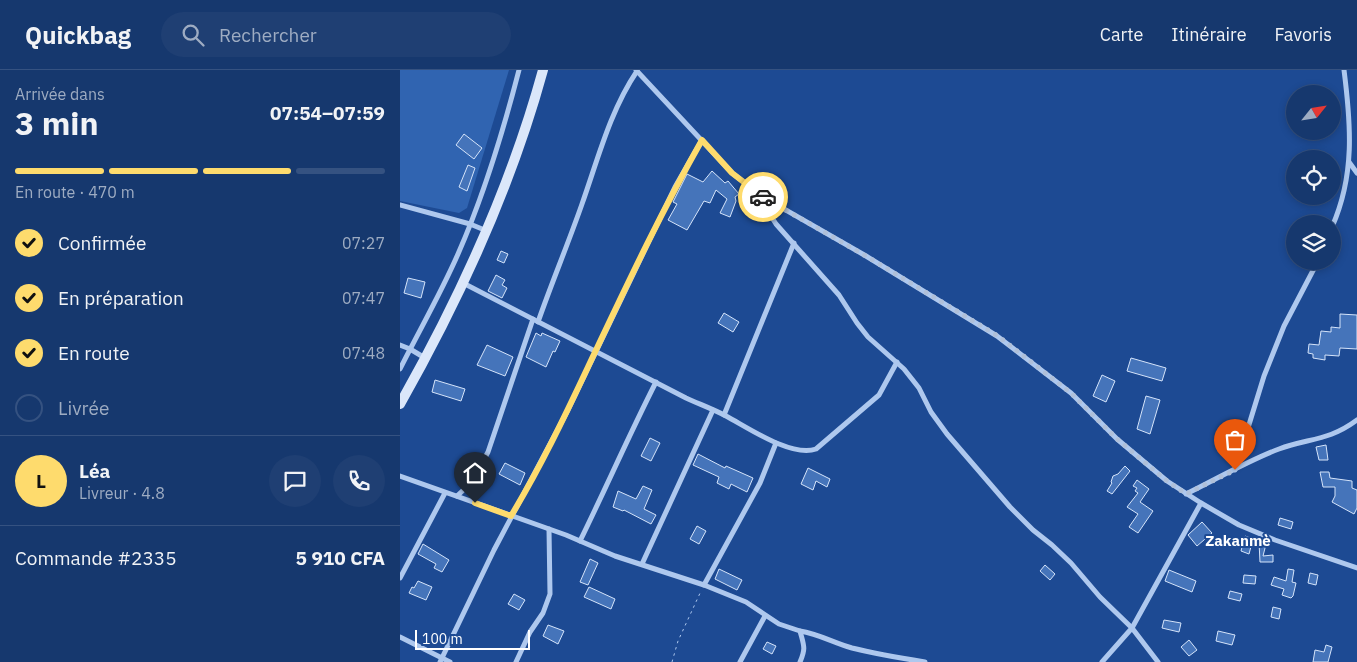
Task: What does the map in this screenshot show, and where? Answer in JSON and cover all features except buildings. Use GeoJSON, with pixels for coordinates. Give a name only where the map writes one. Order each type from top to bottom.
{"type":"FeatureCollection","features":[{"type":"Feature","properties":{"kind":"main road"},"geometry":{"type":"LineString","coordinates":[[400,404],[463,283],[486,231],[514,163],[543,70]]}},
{"type":"Feature","properties":{"kind":"street"},"geometry":{"type":"LineString","coordinates":[[400,369],[440,292],[470,224],[507,116],[519,70]]}},
{"type":"Feature","properties":{"kind":"street"},"geometry":{"type":"LineString","coordinates":[[457,496],[478,474],[488,452],[536,320],[577,218],[611,120],[636,70],[732,173],[763,197],[866,256],[998,336],[1071,393],[1117,439],[1167,481],[1239,525],[1356,569]]}},
{"type":"Feature","properties":{"kind":"street"},"geometry":{"type":"LineString","coordinates":[[1336,215],[1348,174],[1349,162],[1349,108],[1344,70]]}},
{"type":"Feature","properties":{"kind":"street"},"geometry":{"type":"LineString","coordinates":[[441,660],[511,516],[537,472],[568,410],[675,187],[702,140]]}},
{"type":"Feature","properties":{"kind":"street"},"geometry":{"type":"LineString","coordinates":[[1349,162],[1357,173]]}},
{"type":"Feature","properties":{"kind":"street"},"geometry":{"type":"LineString","coordinates":[[763,197],[769,213],[776,224],[839,295],[868,337],[897,362],[919,388],[931,412],[947,434],[1010,507],[1033,530],[1052,545],[1100,597],[1132,628],[1155,661]]}},
{"type":"Feature","properties":{"kind":"street"},"geometry":{"type":"LineString","coordinates":[[400,205],[470,224],[486,231]]}},
{"type":"Feature","properties":{"kind":"street"},"geometry":{"type":"LineString","coordinates":[[724,415],[794,244]]}},
{"type":"Feature","properties":{"kind":"street"},"geometry":{"type":"LineString","coordinates":[[1235,470],[1264,376],[1284,326],[1313,270]]}},
{"type":"Feature","properties":{"kind":"street"},"geometry":{"type":"LineString","coordinates":[[463,283],[724,415],[776,444],[810,451],[816,449],[879,395],[897,362]]}},
{"type":"Feature","properties":{"kind":"street"},"geometry":{"type":"LineString","coordinates":[[400,345],[425,358]]}},
{"type":"Feature","properties":{"kind":"street"},"geometry":{"type":"LineString","coordinates":[[580,541],[656,382]]}},
{"type":"Feature","properties":{"kind":"street"},"geometry":{"type":"LineString","coordinates":[[642,564],[713,410]]}},
{"type":"Feature","properties":{"kind":"street"},"geometry":{"type":"LineString","coordinates":[[1186,494],[1279,449],[1328,437],[1340,432],[1357,420]]}},
{"type":"Feature","properties":{"kind":"street"},"geometry":{"type":"LineString","coordinates":[[704,585],[760,483],[776,444]]}},
{"type":"Feature","properties":{"kind":"street"},"geometry":{"type":"LineString","coordinates":[[400,476],[549,529],[615,556],[704,585],[746,602],[780,624],[869,652],[925,662]]}},
{"type":"Feature","properties":{"kind":"street"},"geometry":{"type":"LineString","coordinates":[[400,578],[445,493]]}},
{"type":"Feature","properties":{"kind":"street"},"geometry":{"type":"LineString","coordinates":[[1102,662],[1132,628],[1201,503]]}},
{"type":"Feature","properties":{"kind":"street"},"geometry":{"type":"LineString","coordinates":[[516,662],[530,632],[543,613],[550,594],[549,529]]}},
{"type":"Feature","properties":{"kind":"street"},"geometry":{"type":"LineString","coordinates":[[740,662],[765,616]]}},
{"type":"Feature","properties":{"kind":"street"},"geometry":{"type":"LineString","coordinates":[[800,631],[805,644],[800,662]]}},
{"type":"Feature","properties":{"kind":"street"},"geometry":{"type":"LineString","coordinates":[[400,637],[441,660],[450,662]]}},
{"type":"Feature","properties":{"kind":"path"},"geometry":{"type":"LineString","coordinates":[[672,662],[678,641],[704,585]]}},
{"type":"Feature","properties":{"kind":"shaded area"},"geometry":{"type":"Polygon","coordinates":[[[400,70],[509,70],[467,208],[459,213],[400,201],[400,70]]]}},
{"type":"Feature","properties":{"kind":"way so far"},"geometry":{"type":"LineString","coordinates":[[763,197],[866,256],[998,336],[1071,393],[1144,463],[1186,494],[1235,470]]}},
{"type":"Feature","properties":{"kind":"district","name":"Zakanmè"},"geometry":{"type":"Point","coordinates":[1238,540]}},
{"type":"Feature","properties":{"kind":"route"},"geometry":{"type":"LineString","coordinates":[[475,503],[511,516],[537,472],[675,187],[702,140],[732,173],[763,197]]}}]}
